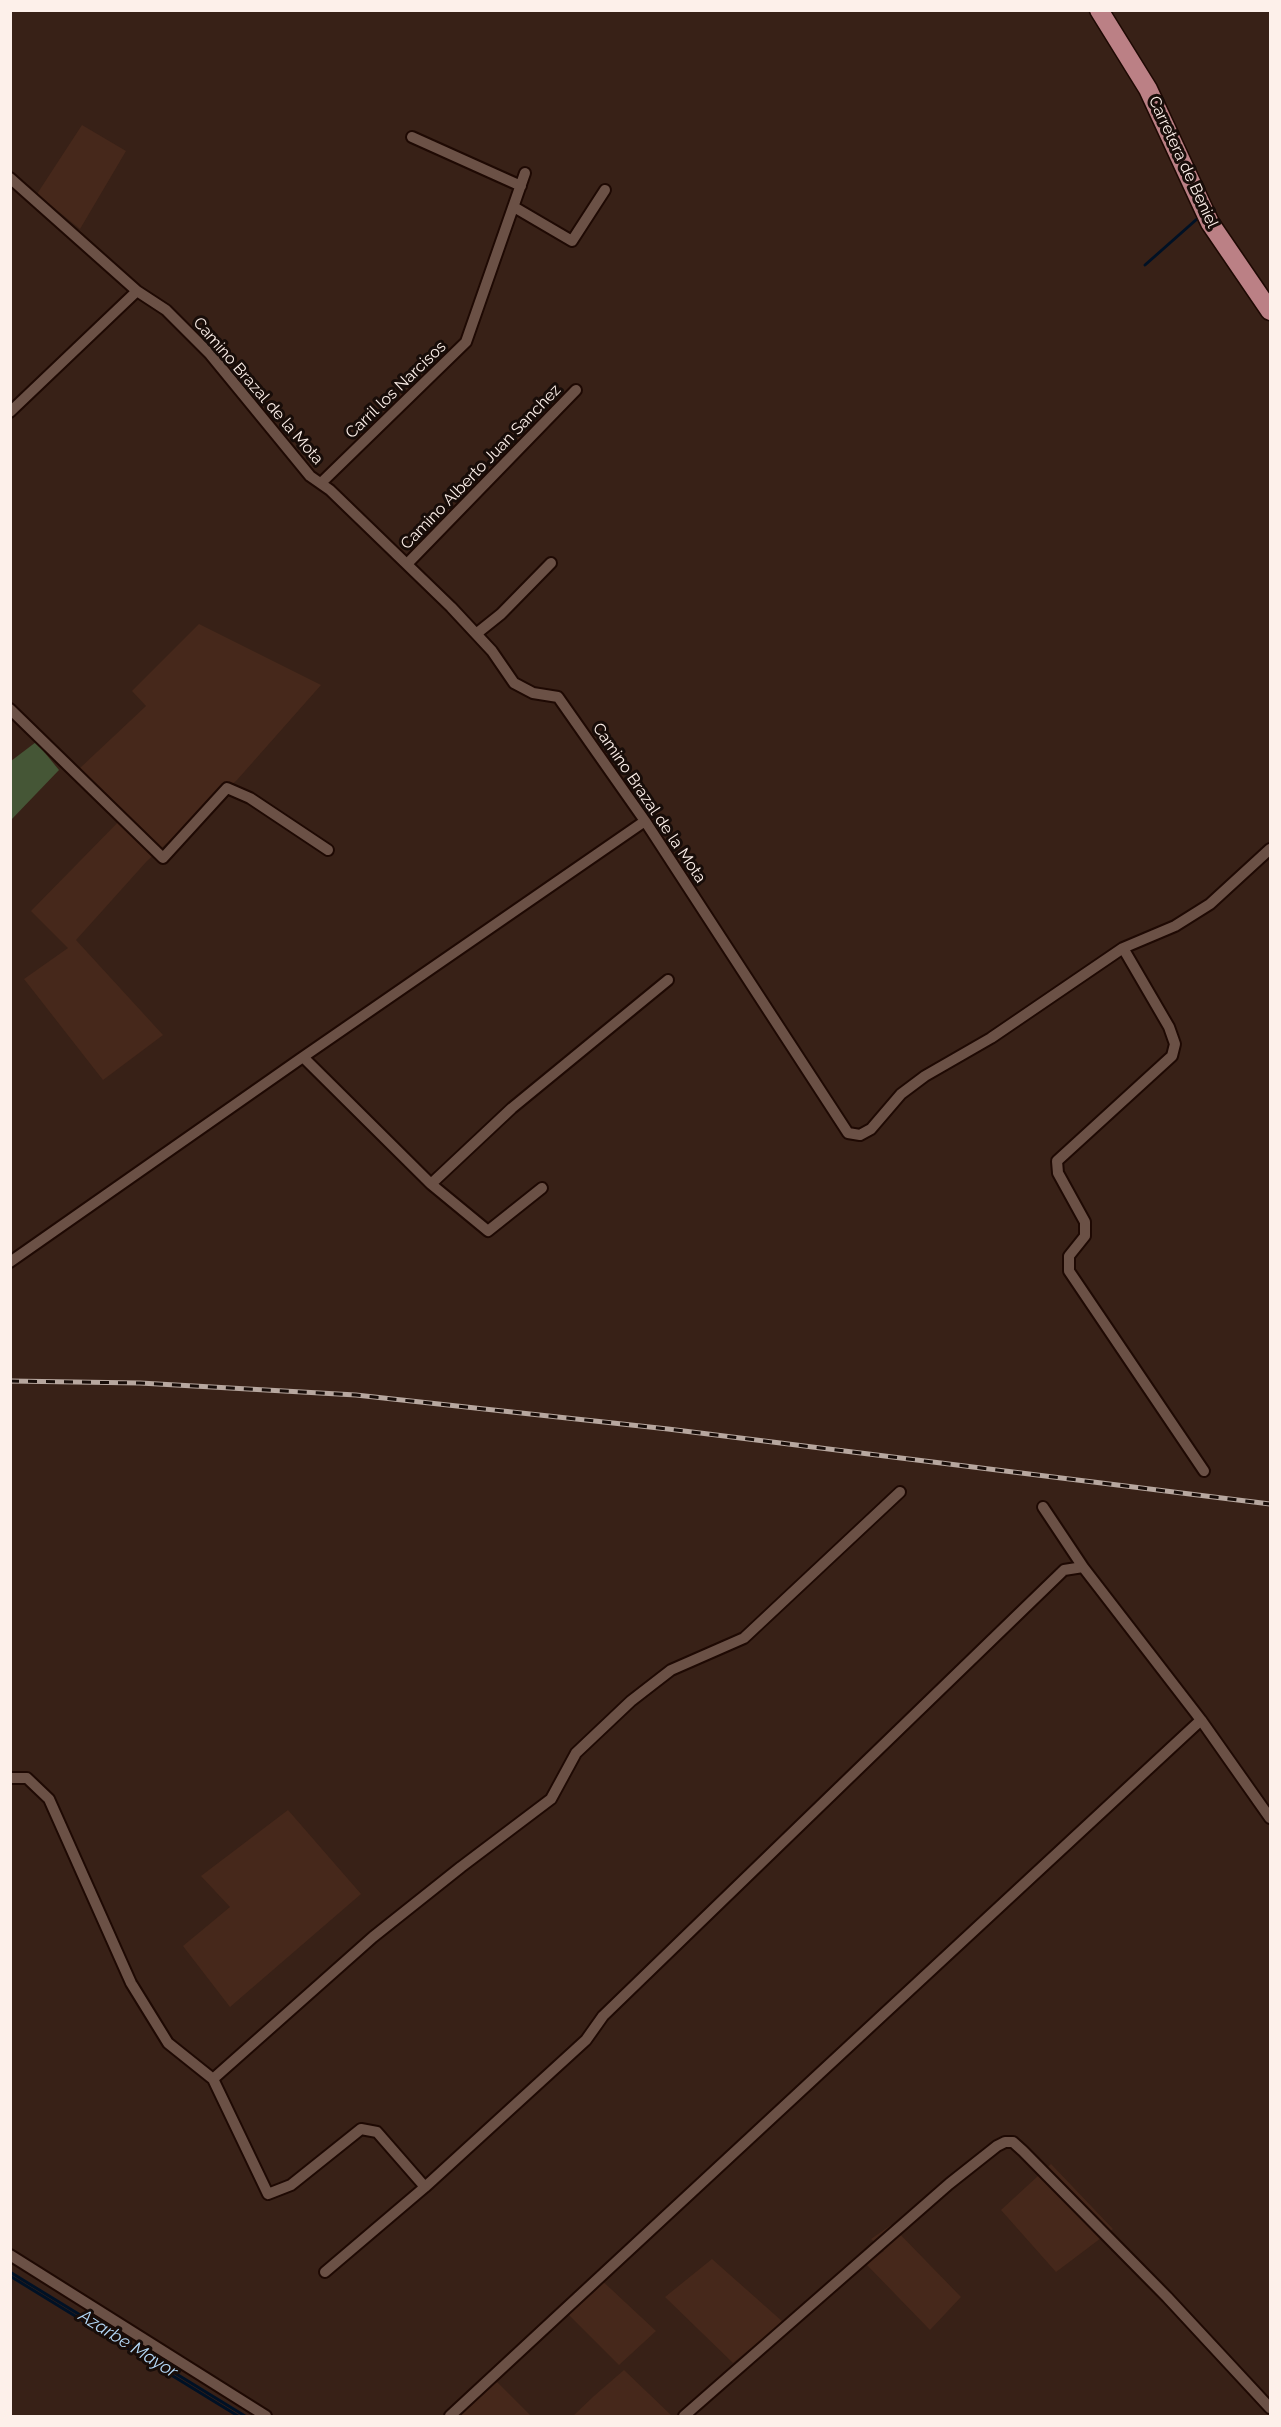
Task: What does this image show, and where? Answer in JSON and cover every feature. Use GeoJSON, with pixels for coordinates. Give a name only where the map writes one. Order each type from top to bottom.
{"type":"FeatureCollection","features":[{"type":"Feature","properties":{"kind":"main road","name":"Carretera de Beniel"},"geometry":{"type":"LineString","coordinates":[[1098,10],[1148,89],[1210,224],[1270,311]]}},
{"type":"Feature","properties":{"kind":"street"},"geometry":{"type":"LineString","coordinates":[[412,137],[521,186]]}},
{"type":"Feature","properties":{"kind":"street","name":"Carril los Narcisos"},"geometry":{"type":"LineString","coordinates":[[321,483],[466,342],[525,173]]}},
{"type":"Feature","properties":{"kind":"street","name":"Camino Brazal de la Mota"},"geometry":{"type":"LineString","coordinates":[[10,178],[137,291],[166,310],[210,354],[310,476],[321,483],[407,564],[476,634],[492,651],[513,683],[533,693],[558,698],[645,821],[848,1133],[860,1135],[871,1129],[901,1095],[925,1076],[991,1038],[1123,948],[1175,927],[1210,904],[1270,849]]}},
{"type":"Feature","properties":{"kind":"street"},"geometry":{"type":"LineString","coordinates":[[514,207],[572,241],[605,190]]}},
{"type":"Feature","properties":{"kind":"street"},"geometry":{"type":"LineString","coordinates":[[10,412],[137,291]]}},
{"type":"Feature","properties":{"kind":"street","name":"Camino Alberto Juan Sanchez"},"geometry":{"type":"LineString","coordinates":[[407,564],[576,390]]}},
{"type":"Feature","properties":{"kind":"street"},"geometry":{"type":"LineString","coordinates":[[476,634],[501,614],[551,563]]}},
{"type":"Feature","properties":{"kind":"street"},"geometry":{"type":"LineString","coordinates":[[10,709],[163,858],[227,788],[250,798],[328,850]]}},
{"type":"Feature","properties":{"kind":"street"},"geometry":{"type":"LineString","coordinates":[[10,1262],[645,821]]}},
{"type":"Feature","properties":{"kind":"street"},"geometry":{"type":"LineString","coordinates":[[1123,948],[1169,1027],[1175,1044],[1172,1056],[1057,1161],[1058,1173],[1085,1222],[1085,1236],[1069,1256],[1069,1271],[1204,1471]]}},
{"type":"Feature","properties":{"kind":"street"},"geometry":{"type":"LineString","coordinates":[[431,1184],[512,1108],[668,980]]}},
{"type":"Feature","properties":{"kind":"street"},"geometry":{"type":"LineString","coordinates":[[303,1057],[431,1184],[488,1231],[542,1188]]}},
{"type":"Feature","properties":{"kind":"street"},"geometry":{"type":"LineString","coordinates":[[213,2079],[373,1938],[551,1799],[576,1753],[631,1701],[671,1670],[744,1638],[900,1492]]}},
{"type":"Feature","properties":{"kind":"street"},"geometry":{"type":"LineString","coordinates":[[1043,1508],[1083,1567],[1201,1720],[1270,1818]]}},
{"type":"Feature","properties":{"kind":"street"},"geometry":{"type":"LineString","coordinates":[[325,2272],[425,2187],[586,2040],[603,2016],[619,2000],[1064,1570],[1083,1567]]}},
{"type":"Feature","properties":{"kind":"street"},"geometry":{"type":"LineString","coordinates":[[450,2416],[1201,1720]]}},
{"type":"Feature","properties":{"kind":"street"},"geometry":{"type":"LineString","coordinates":[[10,1778],[27,1778],[49,1799],[131,1983],[168,2043],[213,2079],[268,2194],[291,2185],[361,2129],[377,2132],[425,2187]]}},
{"type":"Feature","properties":{"kind":"street"},"geometry":{"type":"LineString","coordinates":[[684,2416],[949,2184],[1005,2142],[1013,2142],[1023,2151],[1167,2297],[1270,2408]]}},
{"type":"Feature","properties":{"kind":"street"},"geometry":{"type":"LineString","coordinates":[[10,2255],[266,2416]]}},
{"type":"Feature","properties":{"kind":"shaded area"},"geometry":{"type":"Polygon","coordinates":[[[82,125],[126,151],[80,229],[37,194],[82,125]]]}},
{"type":"Feature","properties":{"kind":"shaded area"},"geometry":{"type":"Polygon","coordinates":[[[199,624],[321,685],[237,780],[147,861],[76,940],[163,1035],[103,1080],[24,979],[68,948],[31,911],[126,814],[80,768],[146,706],[132,691],[199,624]]]}},
{"type":"Feature","properties":{"kind":"shaded area"},"geometry":{"type":"Polygon","coordinates":[[[288,1810],[361,1894],[230,2007],[183,1946],[230,1907],[201,1876],[288,1810]]]}},
{"type":"Feature","properties":{"kind":"shaded area"},"geometry":{"type":"Polygon","coordinates":[[[1051,2164],[1113,2229],[1056,2272],[1001,2210],[1051,2164]]]}},
{"type":"Feature","properties":{"kind":"shaded area"},"geometry":{"type":"Polygon","coordinates":[[[891,2225],[961,2297],[930,2330],[866,2264],[884,2251],[871,2239],[891,2225]]]}},
{"type":"Feature","properties":{"kind":"shaded area"},"geometry":{"type":"Polygon","coordinates":[[[712,2259],[783,2322],[733,2363],[665,2297],[712,2259]]]}},
{"type":"Feature","properties":{"kind":"shaded area"},"geometry":{"type":"Polygon","coordinates":[[[596,2275],[656,2331],[619,2365],[568,2314],[596,2275]]]}},
{"type":"Feature","properties":{"kind":"shaded area"},"geometry":{"type":"Polygon","coordinates":[[[624,2370],[672,2416],[573,2416],[594,2396],[624,2370]]]}},
{"type":"Feature","properties":{"kind":"shaded area"},"geometry":{"type":"Polygon","coordinates":[[[496,2381],[531,2416],[458,2416],[496,2381]]]}},
{"type":"Feature","properties":{"kind":"green space"},"geometry":{"type":"Polygon","coordinates":[[[36,742],[59,770],[11,820],[11,761],[36,742]]]}},
{"type":"Feature","properties":{"kind":"waterway"},"geometry":{"type":"LineString","coordinates":[[1145,265],[1197,219]]}},
{"type":"Feature","properties":{"kind":"waterway","name":"Azarbe Mayor"},"geometry":{"type":"LineString","coordinates":[[10,2272],[245,2416]]}},
{"type":"Feature","properties":{"kind":"waterway","name":"Azarbe Mayor"},"geometry":{"type":"LineString","coordinates":[[10,2276],[238,2416]]}},
{"type":"Feature","properties":{"kind":"railway"},"geometry":{"type":"LineString","coordinates":[[10,1381],[140,1383],[356,1395],[668,1429],[1270,1504]]}}]}
